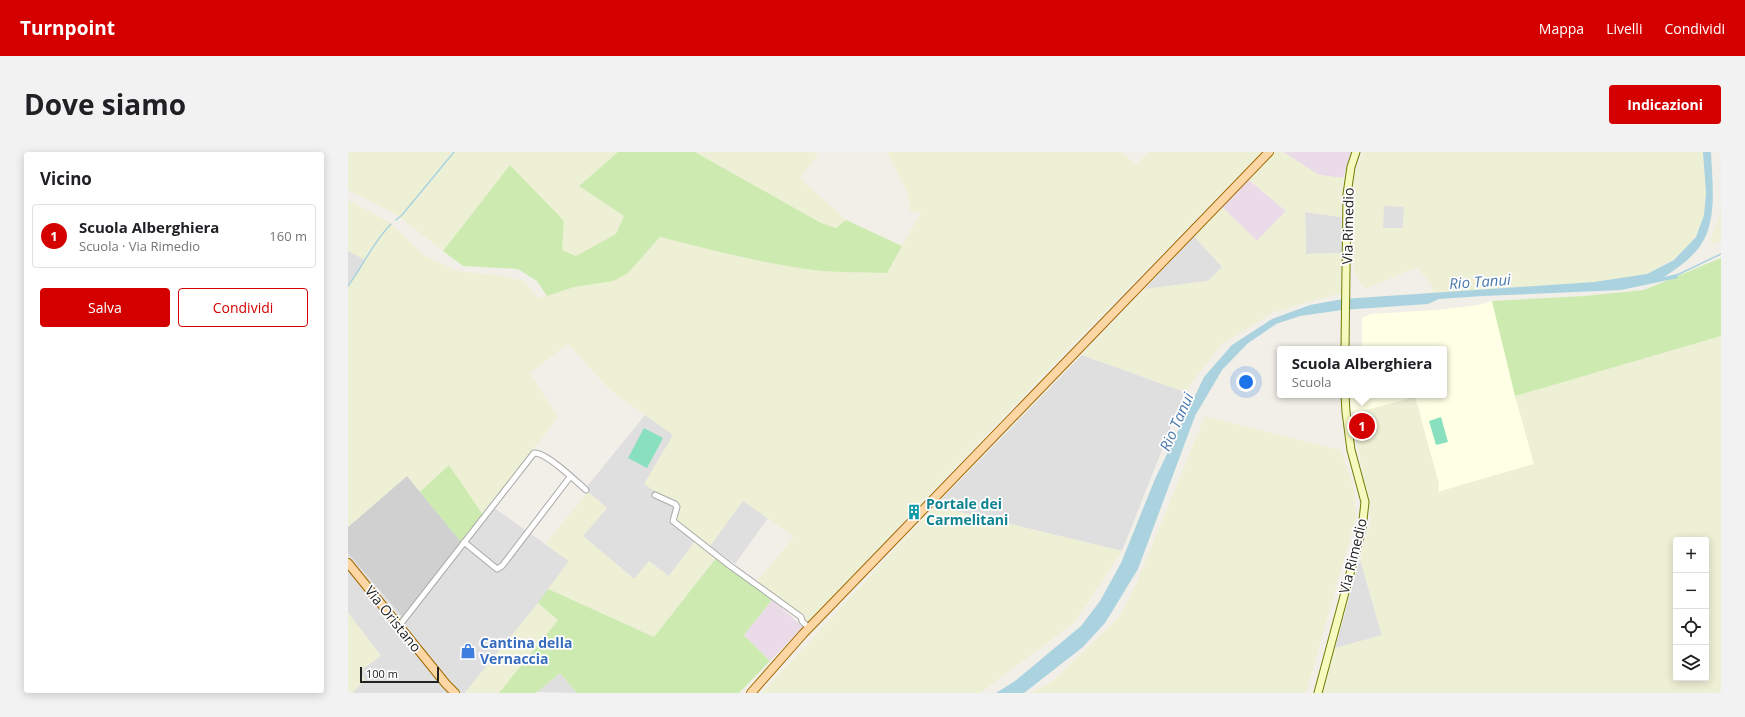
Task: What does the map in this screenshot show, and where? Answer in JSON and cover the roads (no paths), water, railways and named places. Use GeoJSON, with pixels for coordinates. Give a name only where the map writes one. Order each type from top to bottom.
{"type":"FeatureCollection","features":[{"type":"Feature","properties":{"kind":"main road"},"geometry":{"type":"LineString","coordinates":[[751,693],[809,628],[1269,152]]}},
{"type":"Feature","properties":{"kind":"main road","name":"Via Oristano"},"geometry":{"type":"LineString","coordinates":[[348,563],[446,684],[455,693]]}},
{"type":"Feature","properties":{"kind":"street","name":"Via Rimedio"},"geometry":{"type":"LineString","coordinates":[[1344,346],[1347,291],[1348,187],[1351,167],[1356,152]]}},
{"type":"Feature","properties":{"kind":"street","name":"Via Rimedio"},"geometry":{"type":"LineString","coordinates":[[1318,693],[1362,529],[1364,515],[1364,496],[1351,450],[1345,398]]}},
{"type":"Feature","properties":{"kind":"street"},"geometry":{"type":"LineString","coordinates":[[399,626],[534,453],[538,453],[543,456],[586,490]]}},
{"type":"Feature","properties":{"kind":"street"},"geometry":{"type":"LineString","coordinates":[[464,542],[497,569],[502,566],[570,477]]}},
{"type":"Feature","properties":{"kind":"street"},"geometry":{"type":"LineString","coordinates":[[655,495],[675,504],[677,507],[673,521],[729,565],[802,617],[802,621],[809,628]]}},
{"type":"Feature","properties":{"kind":"water"},"geometry":{"type":"Polygon","coordinates":[[[1703,152],[1711,152],[1713,203],[1709,228],[1704,240],[1697,250],[1686,261],[1664,277],[1677,274],[1678,278],[1621,290],[1439,299],[1428,304],[1342,310],[1300,316],[1276,324],[1247,344],[1222,370],[1195,416],[1138,569],[1105,623],[1083,647],[1024,693],[996,693],[1015,681],[1081,626],[1100,601],[1121,563],[1155,479],[1204,377],[1232,345],[1272,319],[1310,305],[1343,299],[1594,282],[1647,274],[1674,260],[1696,237],[1704,215],[1706,193],[1703,152]]]}},
{"type":"Feature","properties":{"kind":"waterway"},"geometry":{"type":"LineString","coordinates":[[396,220],[402,215],[454,152]]}},
{"type":"Feature","properties":{"kind":"waterway"},"geometry":{"type":"LineString","coordinates":[[348,286],[373,246],[391,224]]}},
{"type":"Feature","properties":{"kind":"waterway"},"geometry":{"type":"LineString","coordinates":[[1675,276],[1721,254]]}},
{"type":"Feature","properties":{"kind":"place","name":"Scuola Alberghiera"},"geometry":{"type":"Point","coordinates":[1362,426]}},
{"type":"Feature","properties":{"kind":"place","name":"Portale dei Carmelitani"},"geometry":{"type":"Point","coordinates":[914,512]}},
{"type":"Feature","properties":{"kind":"place","name":"Cantina della Vernaccia"},"geometry":{"type":"Point","coordinates":[468,651]}},
{"type":"Feature","properties":{"kind":"water label","name":"Rio Tanui"},"geometry":{"type":"Point","coordinates":[1480,282]}},
{"type":"Feature","properties":{"kind":"water label","name":"Rio Tanui"},"geometry":{"type":"Point","coordinates":[1177,422]}}]}
